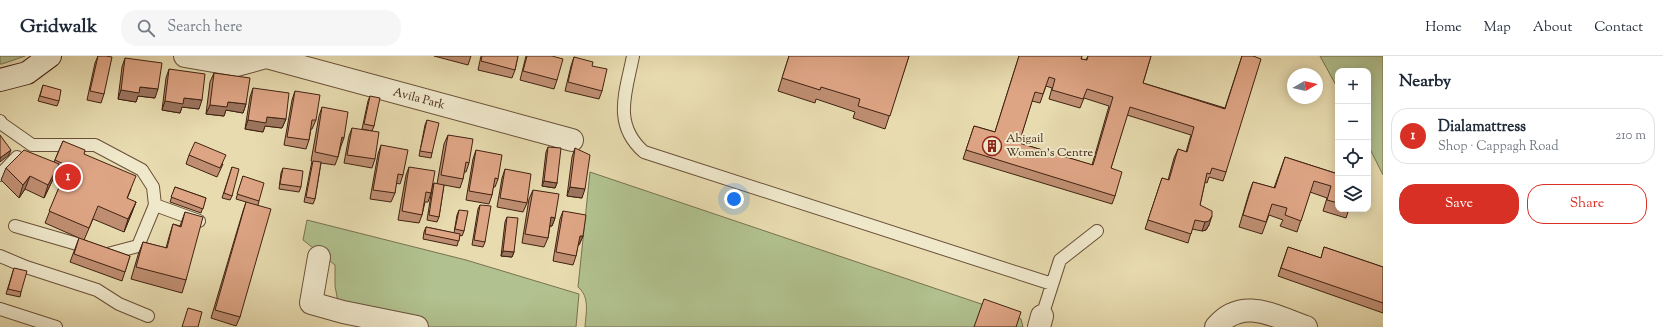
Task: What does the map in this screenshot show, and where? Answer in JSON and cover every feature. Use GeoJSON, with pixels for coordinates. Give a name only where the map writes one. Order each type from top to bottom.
{"type":"FeatureCollection","features":[{"type":"Feature","properties":{"kind":"street"},"geometry":{"type":"LineString","coordinates":[[0,80],[27,73],[50,56]]}},
{"type":"Feature","properties":{"kind":"street","name":"Avila Park"},"geometry":{"type":"LineString","coordinates":[[185,56],[237,65],[266,57],[572,140]]}},
{"type":"Feature","properties":{"kind":"street"},"geometry":{"type":"LineString","coordinates":[[318,257],[311,303],[343,312],[417,327]]}},
{"type":"Feature","properties":{"kind":"street"},"geometry":{"type":"LineString","coordinates":[[1216,327],[1224,318],[1237,311],[1253,310],[1306,327]]}},
{"type":"Feature","properties":{"kind":"lane"},"geometry":{"type":"LineString","coordinates":[[632,56],[624,118],[626,130],[634,143],[644,152],[1052,284]]}},
{"type":"Feature","properties":{"kind":"lane"},"geometry":{"type":"LineString","coordinates":[[0,121],[32,145],[95,145],[142,170],[153,186],[155,205],[138,246],[104,255],[76,244],[15,226]]}},
{"type":"Feature","properties":{"kind":"lane"},"geometry":{"type":"LineString","coordinates":[[0,175],[18,156],[32,145]]}},
{"type":"Feature","properties":{"kind":"lane"},"geometry":{"type":"LineString","coordinates":[[155,205],[200,221]]}},
{"type":"Feature","properties":{"kind":"lane"},"geometry":{"type":"LineString","coordinates":[[1040,321],[1060,260],[1097,231]]}},
{"type":"Feature","properties":{"kind":"lane"},"geometry":{"type":"LineString","coordinates":[[0,256],[26,267],[97,290],[118,304],[148,316]]}},
{"type":"Feature","properties":{"kind":"lane"},"geometry":{"type":"LineString","coordinates":[[0,309],[56,327]]}},
{"type":"Feature","properties":{"kind":"green space"},"geometry":{"type":"Polygon","coordinates":[[[0,56],[25,56],[0,64],[0,56]]]}},
{"type":"Feature","properties":{"kind":"green space"},"geometry":{"type":"Polygon","coordinates":[[[1320,56],[1383,56],[1383,175],[1371,151],[1371,68],[1335,68],[1335,84],[1320,56]]]}},
{"type":"Feature","properties":{"kind":"green space"},"geometry":{"type":"Polygon","coordinates":[[[590,172],[1011,314],[1021,319],[1023,327],[585,327],[586,300],[582,291],[578,287],[590,172]]]}},
{"type":"Feature","properties":{"kind":"green space"},"geometry":{"type":"Polygon","coordinates":[[[307,220],[466,260],[579,294],[576,327],[422,327],[338,302],[335,286],[335,265],[303,240],[307,220]]]}},
{"type":"Feature","properties":{"kind":"building"},"geometry":{"type":"Polygon","coordinates":[[[98,56],[112,57],[104,94],[90,91],[98,56]]]}},
{"type":"Feature","properties":{"kind":"building"},"geometry":{"type":"Polygon","coordinates":[[[482,56],[518,56],[515,70],[481,61],[482,56]]]}},
{"type":"Feature","properties":{"kind":"building"},"geometry":{"type":"Polygon","coordinates":[[[527,56],[552,56],[563,59],[557,80],[523,71],[527,56]]]}},
{"type":"Feature","properties":{"kind":"building"},"geometry":{"type":"Polygon","coordinates":[[[789,56],[909,56],[890,116],[858,106],[860,99],[821,87],[820,90],[782,78],[789,56]]]}},
{"type":"Feature","properties":{"kind":"building","name":"Abigail Women's Centre"},"geometry":{"type":"Polygon","coordinates":[[[1019,56],[1082,56],[1081,59],[1087,60],[1088,56],[1151,56],[1143,83],[1225,109],[1242,56],[1253,56],[1261,59],[1226,172],[1212,168],[1210,174],[1207,173],[1200,205],[1212,211],[1212,216],[1209,221],[1205,222],[1195,220],[1191,234],[1148,220],[1162,178],[1169,180],[1178,149],[1187,152],[1194,127],[1130,107],[1111,168],[1122,172],[1115,196],[966,150],[974,126],[995,132],[1019,56]],[[1049,77],[1043,94],[1035,92],[1019,143],[1093,165],[1113,97],[1087,89],[1083,99],[1052,90],[1055,79],[1049,77]]]}},
{"type":"Feature","properties":{"kind":"building"},"geometry":{"type":"Polygon","coordinates":[[[574,57],[593,62],[592,66],[607,69],[602,91],[568,82],[574,57]]]}},
{"type":"Feature","properties":{"kind":"building"},"geometry":{"type":"Polygon","coordinates":[[[125,58],[162,63],[158,89],[140,87],[139,93],[121,90],[125,58]]]}},
{"type":"Feature","properties":{"kind":"building"},"geometry":{"type":"Polygon","coordinates":[[[169,69],[205,74],[202,100],[184,98],[183,104],[165,101],[169,69]]]}},
{"type":"Feature","properties":{"kind":"building"},"geometry":{"type":"Polygon","coordinates":[[[214,73],[250,78],[246,104],[228,102],[227,107],[210,105],[214,73]]]}},
{"type":"Feature","properties":{"kind":"building"},"geometry":{"type":"Polygon","coordinates":[[[43,85],[61,90],[59,101],[40,96],[43,85]]]}},
{"type":"Feature","properties":{"kind":"building"},"geometry":{"type":"Polygon","coordinates":[[[253,88],[289,93],[286,119],[267,117],[266,123],[248,120],[253,88]]]}},
{"type":"Feature","properties":{"kind":"building"},"geometry":{"type":"Polygon","coordinates":[[[295,91],[320,95],[316,120],[312,120],[309,140],[287,137],[295,91]]]}},
{"type":"Feature","properties":{"kind":"building"},"geometry":{"type":"Polygon","coordinates":[[[370,96],[380,98],[374,126],[364,124],[370,96]]]}},
{"type":"Feature","properties":{"kind":"building"},"geometry":{"type":"Polygon","coordinates":[[[322,107],[348,112],[344,138],[342,137],[338,157],[315,152],[322,107]]]}},
{"type":"Feature","properties":{"kind":"building"},"geometry":{"type":"Polygon","coordinates":[[[427,120],[439,123],[432,153],[420,151],[427,120]]]}},
{"type":"Feature","properties":{"kind":"building"},"geometry":{"type":"Polygon","coordinates":[[[352,128],[379,132],[375,159],[347,155],[352,128]]]}},
{"type":"Feature","properties":{"kind":"building"},"geometry":{"type":"Polygon","coordinates":[[[0,135],[11,150],[0,158],[0,135]]]}},
{"type":"Feature","properties":{"kind":"building"},"geometry":{"type":"Polygon","coordinates":[[[448,135],[473,139],[469,163],[466,162],[463,179],[441,175],[448,135]]]}},
{"type":"Feature","properties":{"kind":"building"},"geometry":{"type":"Polygon","coordinates":[[[63,141],[85,150],[84,154],[136,176],[127,198],[136,202],[128,219],[98,206],[89,228],[49,211],[68,166],[55,160],[63,141]]]}},
{"type":"Feature","properties":{"kind":"building"},"geometry":{"type":"Polygon","coordinates":[[[195,142],[226,155],[220,168],[189,155],[195,142]]]}},
{"type":"Feature","properties":{"kind":"building"},"geometry":{"type":"Polygon","coordinates":[[[381,145],[408,150],[403,175],[398,174],[395,193],[373,190],[381,145]]]}},
{"type":"Feature","properties":{"kind":"building"},"geometry":{"type":"Polygon","coordinates":[[[548,147],[561,148],[557,183],[544,181],[548,147]]]}},
{"type":"Feature","properties":{"kind":"building"},"geometry":{"type":"Polygon","coordinates":[[[575,148],[590,155],[585,189],[570,187],[575,148]]]}},
{"type":"Feature","properties":{"kind":"building"},"geometry":{"type":"Polygon","coordinates":[[[24,150],[59,164],[48,185],[30,176],[23,185],[6,168],[24,150]]]}},
{"type":"Feature","properties":{"kind":"building"},"geometry":{"type":"Polygon","coordinates":[[[476,150],[502,155],[498,179],[495,178],[492,195],[469,191],[476,150]]]}},
{"type":"Feature","properties":{"kind":"building"},"geometry":{"type":"Polygon","coordinates":[[[1285,157],[1335,173],[1335,202],[1327,200],[1331,186],[1314,181],[1301,221],[1285,215],[1287,208],[1272,204],[1266,222],[1243,215],[1253,182],[1275,188],[1285,157]]]}},
{"type":"Feature","properties":{"kind":"building"},"geometry":{"type":"Polygon","coordinates":[[[313,161],[321,162],[315,199],[306,197],[313,161]]]}},
{"type":"Feature","properties":{"kind":"building"},"geometry":{"type":"Polygon","coordinates":[[[232,167],[239,169],[232,196],[224,193],[232,167]]]}},
{"type":"Feature","properties":{"kind":"building"},"geometry":{"type":"Polygon","coordinates":[[[409,167],[435,171],[431,193],[426,192],[422,215],[402,211],[409,167]]]}},
{"type":"Feature","properties":{"kind":"building"},"geometry":{"type":"Polygon","coordinates":[[[283,168],[303,171],[301,187],[280,184],[283,168]]]}},
{"type":"Feature","properties":{"kind":"building"},"geometry":{"type":"Polygon","coordinates":[[[505,169],[531,174],[527,203],[500,198],[505,169]]]}},
{"type":"Feature","properties":{"kind":"building"},"geometry":{"type":"Polygon","coordinates":[[[243,176],[264,183],[259,201],[237,194],[243,176]]]}},
{"type":"Feature","properties":{"kind":"building"},"geometry":{"type":"Polygon","coordinates":[[[434,183],[444,185],[439,217],[429,215],[434,183]]]}},
{"type":"Feature","properties":{"kind":"building"},"geometry":{"type":"Polygon","coordinates":[[[175,187],[206,198],[203,209],[171,197],[175,187]]]}},
{"type":"Feature","properties":{"kind":"building"},"geometry":{"type":"Polygon","coordinates":[[[533,190],[559,194],[555,218],[551,217],[548,238],[525,234],[533,190]]]}},
{"type":"Feature","properties":{"kind":"building"},"geometry":{"type":"Polygon","coordinates":[[[246,202],[271,209],[240,317],[215,310],[246,202]]]}},
{"type":"Feature","properties":{"kind":"building"},"geometry":{"type":"Polygon","coordinates":[[[480,205],[491,206],[485,242],[474,240],[480,205]]]}},
{"type":"Feature","properties":{"kind":"building"},"geometry":{"type":"Polygon","coordinates":[[[459,210],[468,211],[464,231],[455,229],[459,210]]]}},
{"type":"Feature","properties":{"kind":"building"},"geometry":{"type":"Polygon","coordinates":[[[563,211],[586,215],[583,236],[580,236],[576,256],[556,252],[563,211]]]}},
{"type":"Feature","properties":{"kind":"building"},"geometry":{"type":"Polygon","coordinates":[[[185,212],[203,217],[186,280],[136,267],[143,242],[167,248],[173,224],[181,227],[185,212]]]}},
{"type":"Feature","properties":{"kind":"building"},"geometry":{"type":"Polygon","coordinates":[[[507,217],[518,218],[514,252],[503,251],[507,217]]]}},
{"type":"Feature","properties":{"kind":"building"},"geometry":{"type":"Polygon","coordinates":[[[426,227],[460,234],[459,241],[425,234],[426,227]]]}},
{"type":"Feature","properties":{"kind":"building"},"geometry":{"type":"Polygon","coordinates":[[[79,238],[130,256],[125,272],[74,254],[79,238]]]}},
{"type":"Feature","properties":{"kind":"building"},"geometry":{"type":"Polygon","coordinates":[[[1288,247],[1321,258],[1324,247],[1383,267],[1383,303],[1281,268],[1288,247]]]}},
{"type":"Feature","properties":{"kind":"building"},"geometry":{"type":"Polygon","coordinates":[[[14,268],[27,271],[21,292],[8,289],[14,268]]]}},
{"type":"Feature","properties":{"kind":"building"},"geometry":{"type":"Polygon","coordinates":[[[984,299],[1021,312],[1016,327],[974,327],[984,299]]]}},
{"type":"Feature","properties":{"kind":"building"},"geometry":{"type":"Polygon","coordinates":[[[188,308],[202,312],[198,327],[182,327],[188,308]]]}},
{"type":"Feature","properties":{"kind":"place","name":"Abigail Women's Centre"},"geometry":{"type":"Point","coordinates":[992,146]}},
{"type":"Feature","properties":{"kind":"place","name":"Dialamattress"},"geometry":{"type":"Point","coordinates":[68,177]}}]}
